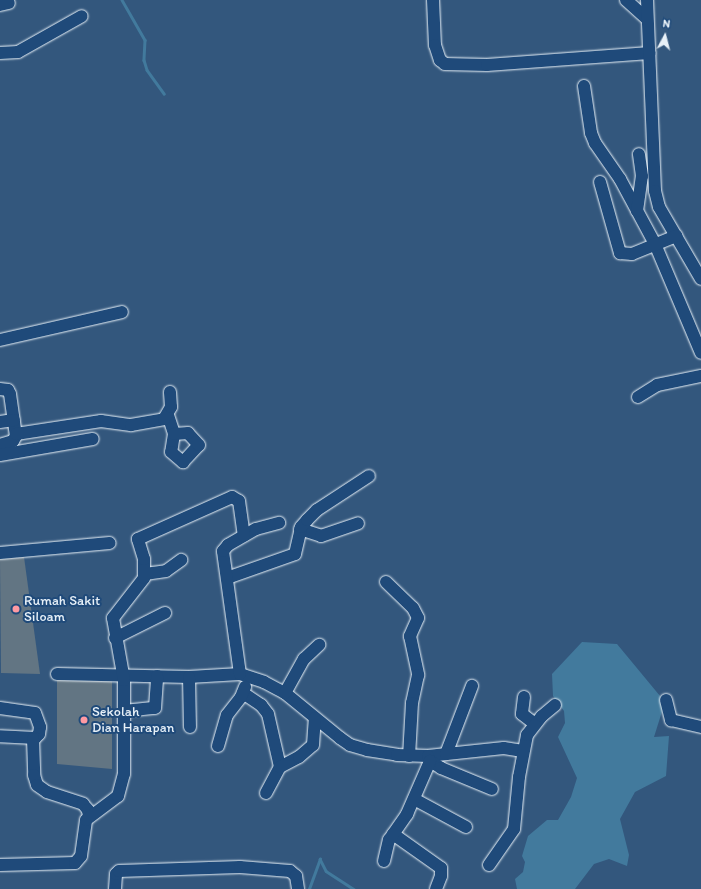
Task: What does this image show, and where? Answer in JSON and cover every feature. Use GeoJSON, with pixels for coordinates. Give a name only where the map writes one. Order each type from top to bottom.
{"type":"FeatureCollection","features":[{"type":"Feature","properties":{"kind":"street"},"geometry":{"type":"LineString","coordinates":[[433,0],[436,45],[440,60],[445,64],[487,65],[650,53]]}},
{"type":"Feature","properties":{"kind":"street"},"geometry":{"type":"LineString","coordinates":[[626,0],[647,19]]}},
{"type":"Feature","properties":{"kind":"street"},"geometry":{"type":"LineString","coordinates":[[647,0],[655,191],[659,207],[701,279]]}},
{"type":"Feature","properties":{"kind":"street"},"geometry":{"type":"LineString","coordinates":[[0,53],[18,52],[82,16]]}},
{"type":"Feature","properties":{"kind":"street"},"geometry":{"type":"LineString","coordinates":[[584,86],[593,138],[655,244],[701,353]]}},
{"type":"Feature","properties":{"kind":"street"},"geometry":{"type":"LineString","coordinates":[[637,211],[642,176],[639,154]]}},
{"type":"Feature","properties":{"kind":"street"},"geometry":{"type":"LineString","coordinates":[[600,182],[620,253],[632,254],[676,236]]}},
{"type":"Feature","properties":{"kind":"street"},"geometry":{"type":"LineString","coordinates":[[0,340],[122,312]]}},
{"type":"Feature","properties":{"kind":"street"},"geometry":{"type":"LineString","coordinates":[[638,398],[657,385],[701,376]]}},
{"type":"Feature","properties":{"kind":"street"},"geometry":{"type":"LineString","coordinates":[[0,389],[8,390],[10,392],[16,434],[13,441],[0,444]]}},
{"type":"Feature","properties":{"kind":"street"},"geometry":{"type":"LineString","coordinates":[[16,434],[101,421],[131,424],[164,419],[168,415],[172,406],[170,392]]}},
{"type":"Feature","properties":{"kind":"street"},"geometry":{"type":"LineString","coordinates":[[168,415],[174,434]]}},
{"type":"Feature","properties":{"kind":"street"},"geometry":{"type":"LineString","coordinates":[[0,422],[14,420]]}},
{"type":"Feature","properties":{"kind":"street"},"geometry":{"type":"LineString","coordinates":[[0,455],[92,439]]}},
{"type":"Feature","properties":{"kind":"street"},"geometry":{"type":"LineString","coordinates":[[227,578],[295,554],[300,530],[317,510],[369,476]]}},
{"type":"Feature","properties":{"kind":"street"},"geometry":{"type":"LineString","coordinates":[[89,817],[110,806],[118,796],[124,774],[123,674],[116,638],[114,616],[140,586],[145,574],[138,539],[228,499],[235,498],[239,501],[244,536]]}},
{"type":"Feature","properties":{"kind":"street"},"geometry":{"type":"LineString","coordinates":[[300,530],[321,536],[358,522]]}},
{"type":"Feature","properties":{"kind":"street"},"geometry":{"type":"LineString","coordinates":[[218,746],[227,715],[244,693],[244,675],[227,578],[224,549],[256,529],[279,523]]}},
{"type":"Feature","properties":{"kind":"street"},"geometry":{"type":"LineString","coordinates":[[0,553],[110,543]]}},
{"type":"Feature","properties":{"kind":"street"},"geometry":{"type":"LineString","coordinates":[[145,574],[166,571],[181,560]]}},
{"type":"Feature","properties":{"kind":"street"},"geometry":{"type":"LineString","coordinates":[[386,582],[412,608],[418,618],[410,636],[418,675],[412,703],[409,756]]}},
{"type":"Feature","properties":{"kind":"street"},"geometry":{"type":"LineString","coordinates":[[116,638],[165,613]]}},
{"type":"Feature","properties":{"kind":"street"},"geometry":{"type":"LineString","coordinates":[[285,693],[304,659],[319,645]]}},
{"type":"Feature","properties":{"kind":"street"},"geometry":{"type":"LineString","coordinates":[[57,674],[123,674],[189,677],[244,675],[285,693],[350,745],[382,753],[429,758],[446,754],[504,748],[523,751]]}},
{"type":"Feature","properties":{"kind":"street"},"geometry":{"type":"LineString","coordinates":[[124,711],[155,708],[157,676]]}},
{"type":"Feature","properties":{"kind":"street"},"geometry":{"type":"LineString","coordinates":[[189,677],[190,728]]}},
{"type":"Feature","properties":{"kind":"street"},"geometry":{"type":"LineString","coordinates":[[446,754],[472,686]]}},
{"type":"Feature","properties":{"kind":"street"},"geometry":{"type":"LineString","coordinates":[[244,693],[261,705],[268,714],[280,767]]}},
{"type":"Feature","properties":{"kind":"street"},"geometry":{"type":"LineString","coordinates":[[524,697],[522,714],[535,724]]}},
{"type":"Feature","properties":{"kind":"street"},"geometry":{"type":"LineString","coordinates":[[666,700],[671,720],[701,727]]}},
{"type":"Feature","properties":{"kind":"street"},"geometry":{"type":"LineString","coordinates":[[488,865],[514,828],[523,751],[527,735],[535,724],[555,705]]}},
{"type":"Feature","properties":{"kind":"street"},"geometry":{"type":"LineString","coordinates":[[0,708],[37,714],[39,732],[33,739],[34,775],[37,785],[47,792],[83,804],[88,810],[89,817],[81,856],[75,863],[0,865]]}},
{"type":"Feature","properties":{"kind":"street"},"geometry":{"type":"LineString","coordinates":[[266,793],[280,767],[311,748],[314,736],[315,718]]}},
{"type":"Feature","properties":{"kind":"street"},"geometry":{"type":"LineString","coordinates":[[0,736],[33,739]]}},
{"type":"Feature","properties":{"kind":"street"},"geometry":{"type":"LineString","coordinates":[[429,758],[441,768],[492,789]]}},
{"type":"Feature","properties":{"kind":"street"},"geometry":{"type":"LineString","coordinates":[[384,861],[386,846],[407,814],[429,758]]}},
{"type":"Feature","properties":{"kind":"street"},"geometry":{"type":"LineString","coordinates":[[414,799],[466,827]]}},
{"type":"Feature","properties":{"kind":"street"},"geometry":{"type":"LineString","coordinates":[[393,834],[441,868],[441,876],[436,889]]}},
{"type":"Feature","properties":{"kind":"street"},"geometry":{"type":"LineString","coordinates":[[115,889],[116,874],[119,871],[240,867],[290,871],[296,876],[298,889]]}},
{"type":"Feature","properties":{"kind":"water"},"geometry":{"type":"Polygon","coordinates":[[[582,642],[617,644],[665,702],[654,737],[669,736],[666,776],[635,792],[620,819],[629,855],[627,866],[609,859],[594,864],[575,889],[517,889],[515,879],[523,872],[525,862],[522,856],[528,836],[547,820],[558,820],[571,797],[577,778],[558,737],[565,723],[564,711],[553,696],[552,674],[582,642]]]}},
{"type":"Feature","properties":{"kind":"building","name":"Rumah Sakit Siloam"},"geometry":{"type":"Polygon","coordinates":[[[24,557],[40,674],[1,673],[0,559],[24,557]]]}},
{"type":"Feature","properties":{"kind":"building","name":"Sekolah Dian Harapan"},"geometry":{"type":"Polygon","coordinates":[[[112,675],[112,769],[57,764],[57,676],[112,675]]]}},
{"type":"Feature","properties":{"kind":"waterway"},"geometry":{"type":"LineString","coordinates":[[122,0],[145,40],[144,60],[147,70],[164,93]]}},
{"type":"Feature","properties":{"kind":"waterway"},"geometry":{"type":"LineString","coordinates":[[309,889],[320,859],[326,871],[354,889]]}},
{"type":"Feature","properties":{"kind":"place","name":"Rumah Sakit Siloam"},"geometry":{"type":"Point","coordinates":[16,609]}},
{"type":"Feature","properties":{"kind":"place","name":"Sekolah Dian Harapan"},"geometry":{"type":"Point","coordinates":[84,720]}}]}
